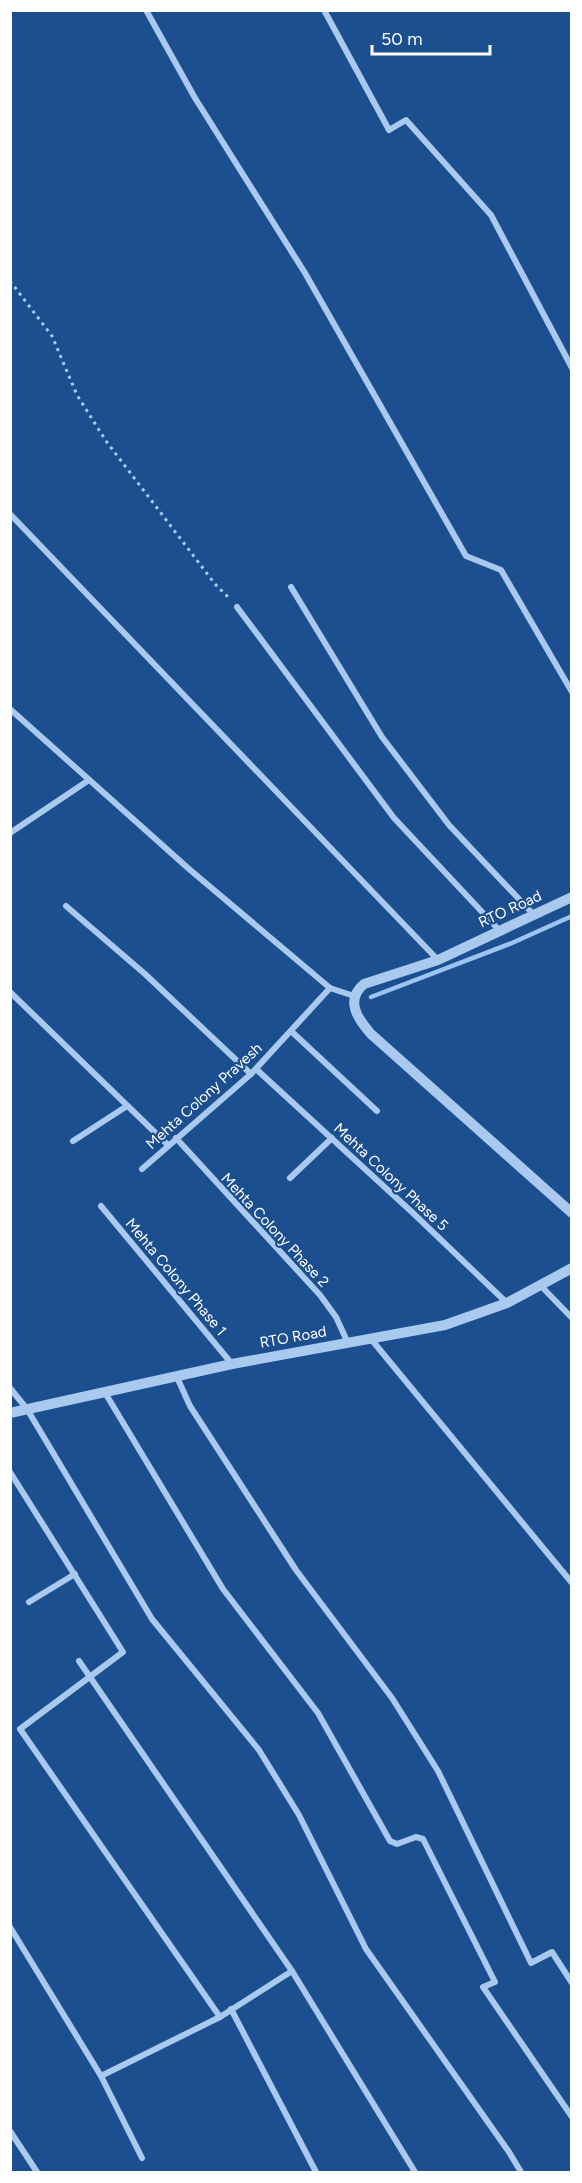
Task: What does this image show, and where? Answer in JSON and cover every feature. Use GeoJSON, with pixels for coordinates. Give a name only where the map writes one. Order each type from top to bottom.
{"type":"FeatureCollection","features":[{"type":"Feature","properties":{"kind":"street"},"geometry":{"type":"LineString","coordinates":[[146,10],[195,98],[310,280],[466,556],[501,570],[572,692]]}},
{"type":"Feature","properties":{"kind":"street"},"geometry":{"type":"LineString","coordinates":[[324,10],[389,130],[406,120],[491,215],[572,368]]}},
{"type":"Feature","properties":{"kind":"street"},"geometry":{"type":"LineString","coordinates":[[10,514],[438,960]]}},
{"type":"Feature","properties":{"kind":"street"},"geometry":{"type":"LineString","coordinates":[[291,587],[382,737],[449,825],[534,915]]}},
{"type":"Feature","properties":{"kind":"street"},"geometry":{"type":"LineString","coordinates":[[237,607],[394,818],[499,930]]}},
{"type":"Feature","properties":{"kind":"street"},"geometry":{"type":"LineString","coordinates":[[10,709],[189,869],[330,988],[354,996],[356,1013],[371,1034],[572,1214]]}},
{"type":"Feature","properties":{"kind":"street"},"geometry":{"type":"LineString","coordinates":[[10,834],[89,780]]}},
{"type":"Feature","properties":{"kind":"street","name":"RTO Road"},"geometry":{"type":"LineString","coordinates":[[354,996],[364,984],[438,960],[572,897]]}},
{"type":"Feature","properties":{"kind":"street","name":"Mehta Colony Phase 5"},"geometry":{"type":"LineString","coordinates":[[66,906],[253,1072],[332,1138],[507,1304]]}},
{"type":"Feature","properties":{"kind":"street","name":"Mehta Colony Pravesh"},"geometry":{"type":"LineString","coordinates":[[142,1169],[253,1072],[330,988]]}},
{"type":"Feature","properties":{"kind":"street"},"geometry":{"type":"LineString","coordinates":[[10,992],[168,1145]]}},
{"type":"Feature","properties":{"kind":"street"},"geometry":{"type":"LineString","coordinates":[[291,1031],[377,1111]]}},
{"type":"Feature","properties":{"kind":"street"},"geometry":{"type":"LineString","coordinates":[[73,1141],[127,1106]]}},
{"type":"Feature","properties":{"kind":"street","name":"Mehta Colony Phase 2"},"geometry":{"type":"LineString","coordinates":[[176,1138],[320,1295],[336,1317],[348,1343]]}},
{"type":"Feature","properties":{"kind":"street"},"geometry":{"type":"LineString","coordinates":[[290,1178],[332,1138]]}},
{"type":"Feature","properties":{"kind":"street","name":"Mehta Colony Phase 1"},"geometry":{"type":"LineString","coordinates":[[101,1206],[232,1364]]}},
{"type":"Feature","properties":{"kind":"street","name":"RTO Road"},"geometry":{"type":"LineString","coordinates":[[10,1413],[176,1375],[445,1325],[507,1304],[572,1268]]}},
{"type":"Feature","properties":{"kind":"street"},"geometry":{"type":"LineString","coordinates":[[541,1286],[572,1318]]}},
{"type":"Feature","properties":{"kind":"street"},"geometry":{"type":"LineString","coordinates":[[371,1339],[572,1583]]}},
{"type":"Feature","properties":{"kind":"street"},"geometry":{"type":"LineString","coordinates":[[176,1375],[190,1406],[296,1570],[392,1698],[438,1771],[531,1963],[552,1953],[572,1983]]}},
{"type":"Feature","properties":{"kind":"street"},"geometry":{"type":"LineString","coordinates":[[10,1388],[27,1409],[152,1618],[259,1750],[300,1815],[366,1949],[521,2172]]}},
{"type":"Feature","properties":{"kind":"street"},"geometry":{"type":"LineString","coordinates":[[104,1391],[223,1588],[318,1713],[390,1841],[397,1844],[416,1837],[423,1839],[495,1982],[483,1987],[572,2117]]}},
{"type":"Feature","properties":{"kind":"street"},"geometry":{"type":"LineString","coordinates":[[10,1472],[123,1652],[20,1729],[220,2017]]}},
{"type":"Feature","properties":{"kind":"street"},"geometry":{"type":"LineString","coordinates":[[29,1602],[75,1574]]}},
{"type":"Feature","properties":{"kind":"street"},"geometry":{"type":"LineString","coordinates":[[79,1661],[292,1971],[415,2172]]}},
{"type":"Feature","properties":{"kind":"street"},"geometry":{"type":"LineString","coordinates":[[10,1927],[101,2076],[142,2158]]}},
{"type":"Feature","properties":{"kind":"street"},"geometry":{"type":"LineString","coordinates":[[101,2076],[220,2017],[292,1971]]}},
{"type":"Feature","properties":{"kind":"street"},"geometry":{"type":"LineString","coordinates":[[231,2009],[316,2172]]}},
{"type":"Feature","properties":{"kind":"street"},"geometry":{"type":"LineString","coordinates":[[10,2131],[37,2172]]}},
{"type":"Feature","properties":{"kind":"path"},"geometry":{"type":"LineString","coordinates":[[10,281],[52,336],[77,395],[106,441],[215,584],[237,607]]}},
{"type":"Feature","properties":{"kind":"waterway"},"geometry":{"type":"LineString","coordinates":[[371,997],[512,943],[572,916]]}}]}
